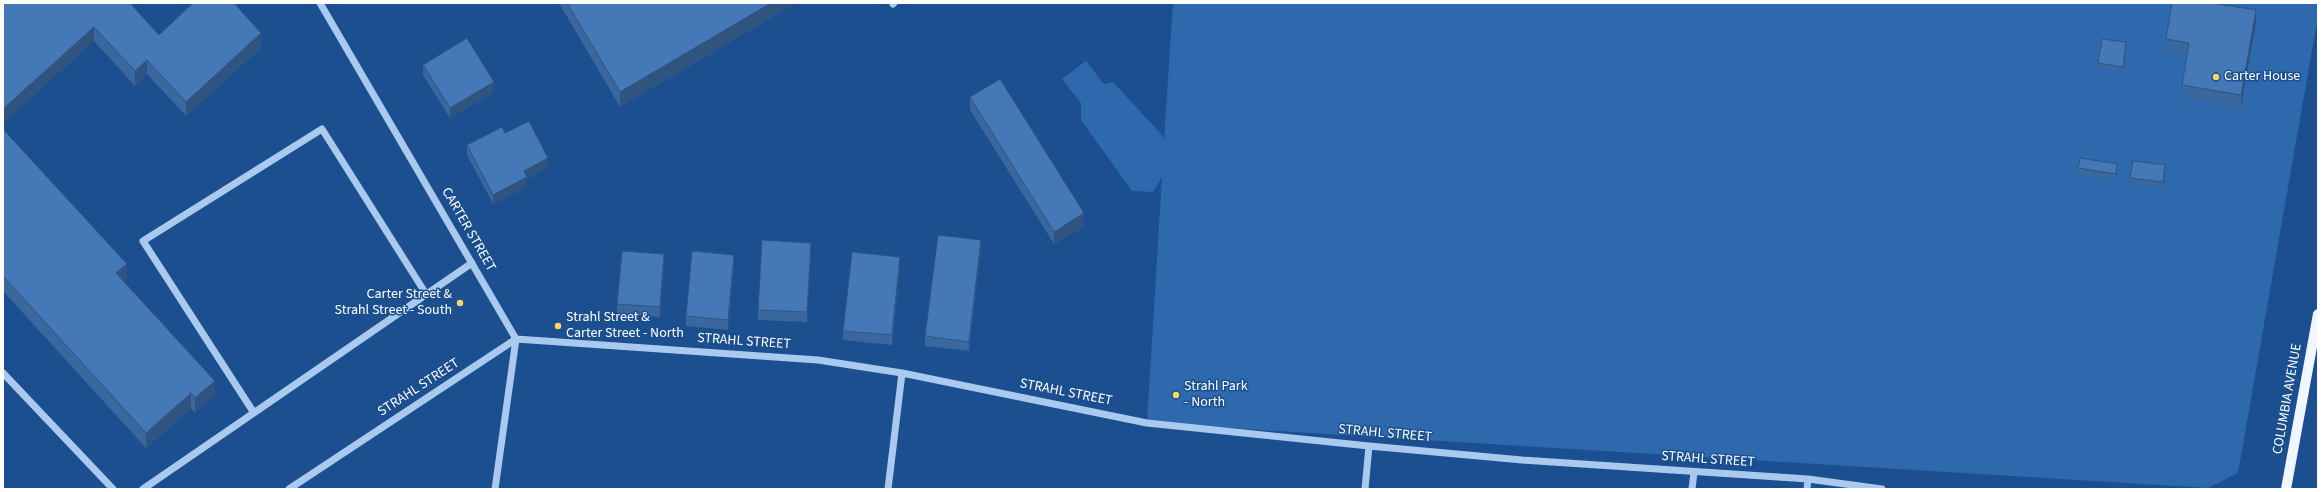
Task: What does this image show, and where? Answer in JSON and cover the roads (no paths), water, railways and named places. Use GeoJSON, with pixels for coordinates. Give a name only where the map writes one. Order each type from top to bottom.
{"type":"FeatureCollection","features":[{"type":"Feature","properties":{"kind":"main road","name":"COLUMBIA AVENUE"},"geometry":{"type":"LineString","coordinates":[[2286,489],[2318,314]]}},
{"type":"Feature","properties":{"kind":"street","name":"CARTER STREET"},"geometry":{"type":"LineString","coordinates":[[320,3],[516,339]]}},
{"type":"Feature","properties":{"kind":"street"},"geometry":{"type":"LineString","coordinates":[[254,413],[143,241],[322,129],[426,294]]}},
{"type":"Feature","properties":{"kind":"street"},"geometry":{"type":"LineString","coordinates":[[143,489],[472,263]]}},
{"type":"Feature","properties":{"kind":"street"},"geometry":{"type":"LineString","coordinates":[[495,489],[516,339]]}},
{"type":"Feature","properties":{"kind":"street","name":"STRAHL STREET"},"geometry":{"type":"LineString","coordinates":[[289,489],[516,339],[818,360],[902,374],[1147,423],[1369,446],[1694,472],[1808,479],[1882,489]]}},
{"type":"Feature","properties":{"kind":"street"},"geometry":{"type":"LineString","coordinates":[[3,373],[113,489]]}},
{"type":"Feature","properties":{"kind":"street"},"geometry":{"type":"LineString","coordinates":[[888,489],[902,374]]}},
{"type":"Feature","properties":{"kind":"street"},"geometry":{"type":"LineString","coordinates":[[1365,489],[1369,446]]}},
{"type":"Feature","properties":{"kind":"street"},"geometry":{"type":"LineString","coordinates":[[1692,489],[1694,472]]}},
{"type":"Feature","properties":{"kind":"street"},"geometry":{"type":"LineString","coordinates":[[1807,489],[1808,479]]}},
{"type":"Feature","properties":{"kind":"place","name":"Carter House"},"geometry":{"type":"Point","coordinates":[2216,77]}},
{"type":"Feature","properties":{"kind":"place","name":"Carter Street & Strahl Street - South"},"geometry":{"type":"Point","coordinates":[460,303]}},
{"type":"Feature","properties":{"kind":"place","name":"Strahl Street & Carter Street - North"},"geometry":{"type":"Point","coordinates":[558,326]}},
{"type":"Feature","properties":{"kind":"place","name":"Strahl Park - North"},"geometry":{"type":"Point","coordinates":[1176,395]}}]}
